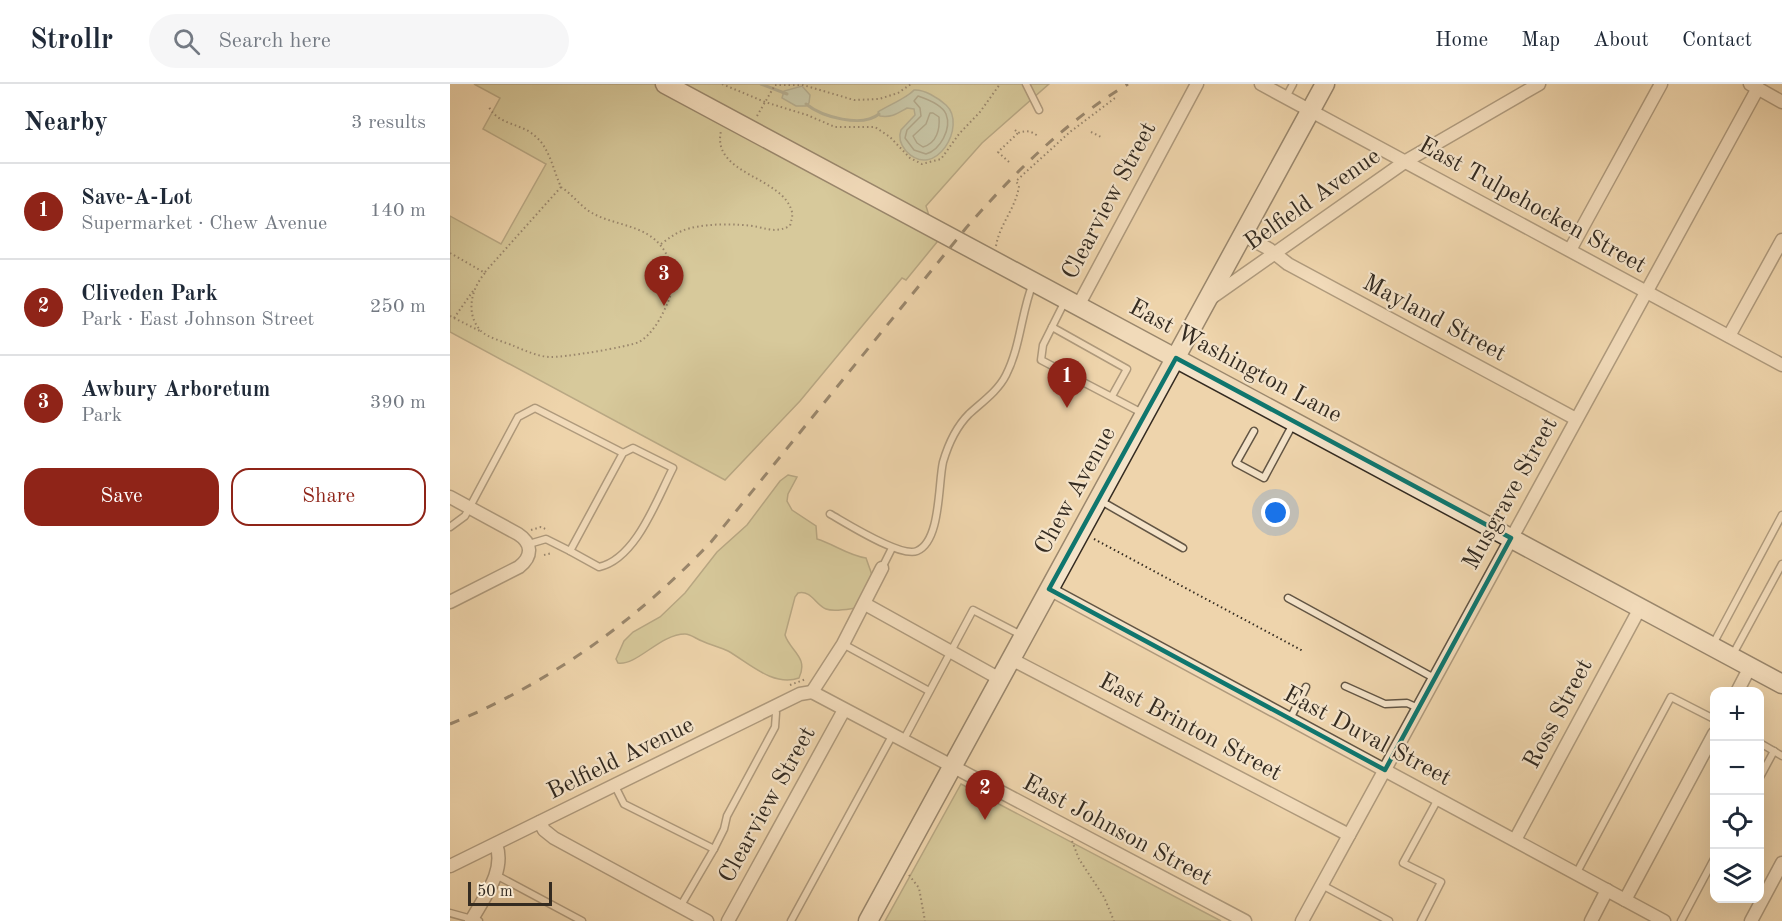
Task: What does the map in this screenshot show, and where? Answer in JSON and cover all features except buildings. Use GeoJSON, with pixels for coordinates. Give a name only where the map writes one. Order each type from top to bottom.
{"type":"FeatureCollection","features":[{"type":"Feature","properties":{"kind":"main road","name":"East Washington Lane"},"geometry":{"type":"LineString","coordinates":[[665,84],[1782,684]]}},
{"type":"Feature","properties":{"kind":"main road","name":"Chew Avenue"},"geometry":{"type":"LineString","coordinates":[[868,921],[1311,110],[1321,85]]}},
{"type":"Feature","properties":{"kind":"street","name":"Clearview Street"},"geometry":{"type":"LineString","coordinates":[[1072,303],[1197,84]]}},
{"type":"Feature","properties":{"kind":"street","name":"East Tulpehocken Street"},"geometry":{"type":"LineString","coordinates":[[1262,84],[1782,365]]}},
{"type":"Feature","properties":{"kind":"street","name":"Belfield Avenue"},"geometry":{"type":"LineString","coordinates":[[1207,300],[1406,161],[1539,84]]}},
{"type":"Feature","properties":{"kind":"street"},"geometry":{"type":"LineString","coordinates":[[1570,250],[1661,84]]}},
{"type":"Feature","properties":{"kind":"street"},"geometry":{"type":"LineString","coordinates":[[1754,86],[1782,102]]}},
{"type":"Feature","properties":{"kind":"street","name":"Musgrave Street"},"geometry":{"type":"LineString","coordinates":[[1302,921],[1646,292],[1754,86]]}},
{"type":"Feature","properties":{"kind":"street","name":"Mayland Street"},"geometry":{"type":"LineString","coordinates":[[1243,235],[1299,270],[1576,419]]}},
{"type":"Feature","properties":{"kind":"street"},"geometry":{"type":"LineString","coordinates":[[1729,336],[1782,240]]}},
{"type":"Feature","properties":{"kind":"street"},"geometry":{"type":"LineString","coordinates":[[450,497],[518,534],[530,547],[528,559],[519,567],[450,602]]}},
{"type":"Feature","properties":{"kind":"street","name":"Clearview Street"},"geometry":{"type":"LineString","coordinates":[[812,686],[843,644],[882,568]]}},
{"type":"Feature","properties":{"kind":"street","name":"East Duval Street"},"geometry":{"type":"LineString","coordinates":[[1050,589],[1664,921]]}},
{"type":"Feature","properties":{"kind":"street"},"geometry":{"type":"LineString","coordinates":[[865,604],[1000,679]]}},
{"type":"Feature","properties":{"kind":"street","name":"Ross Street"},"geometry":{"type":"LineString","coordinates":[[1515,840],[1640,608]]}},
{"type":"Feature","properties":{"kind":"street","name":"East Brinton Street"},"geometry":{"type":"LineString","coordinates":[[1011,659],[1349,835]]}},
{"type":"Feature","properties":{"kind":"street"},"geometry":{"type":"LineString","coordinates":[[1740,687],[1750,667]]}},
{"type":"Feature","properties":{"kind":"street","name":"Belfield Avenue"},"geometry":{"type":"LineString","coordinates":[[450,866],[801,694],[812,686]]}},
{"type":"Feature","properties":{"kind":"street","name":"East Johnson Street"},"geometry":{"type":"LineString","coordinates":[[812,686],[844,710],[1245,921]]}},
{"type":"Feature","properties":{"kind":"street","name":"Clearview Street"},"geometry":{"type":"LineString","coordinates":[[728,921],[844,710]]}},
{"type":"Feature","properties":{"kind":"street"},"geometry":{"type":"LineString","coordinates":[[1626,900],[1710,741]]}},
{"type":"Feature","properties":{"kind":"street"},"geometry":{"type":"LineString","coordinates":[[540,822],[544,830],[554,838],[707,921]]}},
{"type":"Feature","properties":{"kind":"street"},"geometry":{"type":"LineString","coordinates":[[474,920],[496,875],[499,858],[496,844]]}},
{"type":"Feature","properties":{"kind":"street"},"geometry":{"type":"LineString","coordinates":[[1751,921],[1782,864]]}},
{"type":"Feature","properties":{"kind":"street"},"geometry":{"type":"LineString","coordinates":[[1591,921],[1607,890]]}},
{"type":"Feature","properties":{"kind":"lane"},"geometry":{"type":"LineString","coordinates":[[1026,84],[1039,110]]}},
{"type":"Feature","properties":{"kind":"lane"},"geometry":{"type":"LineString","coordinates":[[1286,97],[1293,84]]}},
{"type":"Feature","properties":{"kind":"lane"},"geometry":{"type":"LineString","coordinates":[[830,514],[892,548],[910,553],[917,551],[927,542],[938,511],[943,463],[949,446],[957,428],[999,386],[1006,374],[1017,346],[1024,306],[1033,282]]}},
{"type":"Feature","properties":{"kind":"lane"},"geometry":{"type":"LineString","coordinates":[[1072,303],[1052,327],[1043,345],[1041,360],[1145,414]]}},
{"type":"Feature","properties":{"kind":"lane"},"geometry":{"type":"LineString","coordinates":[[1052,327],[1126,369],[1112,396]]}},
{"type":"Feature","properties":{"kind":"lane"},"geometry":{"type":"LineString","coordinates":[[450,526],[465,516],[518,417],[535,408],[623,453]]}},
{"type":"Feature","properties":{"kind":"lane"},"geometry":{"type":"LineString","coordinates":[[1254,431],[1236,463],[1264,478],[1295,421]]}},
{"type":"Feature","properties":{"kind":"lane"},"geometry":{"type":"LineString","coordinates":[[530,547],[546,539],[599,567],[608,566],[633,544],[673,468],[633,448],[623,453],[570,551]]}},
{"type":"Feature","properties":{"kind":"lane"},"geometry":{"type":"LineString","coordinates":[[1098,500],[1183,548]]}},
{"type":"Feature","properties":{"kind":"lane"},"geometry":{"type":"LineString","coordinates":[[1712,646],[1782,515]]}},
{"type":"Feature","properties":{"kind":"lane"},"geometry":{"type":"LineString","coordinates":[[882,568],[892,548]]}},
{"type":"Feature","properties":{"kind":"lane"},"geometry":{"type":"LineString","coordinates":[[1732,657],[1782,564]]}},
{"type":"Feature","properties":{"kind":"lane"},"geometry":{"type":"LineString","coordinates":[[1288,598],[1435,678]]}},
{"type":"Feature","properties":{"kind":"lane"},"geometry":{"type":"LineString","coordinates":[[791,921],[897,738],[929,691],[973,610],[1024,636]]}},
{"type":"Feature","properties":{"kind":"lane"},"geometry":{"type":"LineString","coordinates":[[843,644],[929,691]]}},
{"type":"Feature","properties":{"kind":"lane"},"geometry":{"type":"LineString","coordinates":[[1345,686],[1384,704],[1407,703],[1419,708]]}},
{"type":"Feature","properties":{"kind":"lane"},"geometry":{"type":"LineString","coordinates":[[1290,719],[1306,687]]}},
{"type":"Feature","properties":{"kind":"lane"},"geometry":{"type":"LineString","coordinates":[[1576,874],[1671,697],[1710,717]]}},
{"type":"Feature","properties":{"kind":"lane"},"geometry":{"type":"LineString","coordinates":[[680,907],[714,849],[724,830],[727,816],[775,727],[774,707]]}},
{"type":"Feature","properties":{"kind":"lane"},"geometry":{"type":"LineString","coordinates":[[1764,745],[1782,756]]}},
{"type":"Feature","properties":{"kind":"lane"},"geometry":{"type":"LineString","coordinates":[[1764,770],[1774,751]]}},
{"type":"Feature","properties":{"kind":"lane"},"geometry":{"type":"LineString","coordinates":[[615,786],[624,804],[714,849]]}},
{"type":"Feature","properties":{"kind":"lane"},"geometry":{"type":"LineString","coordinates":[[1421,921],[1440,882],[1403,863],[1438,799]]}},
{"type":"Feature","properties":{"kind":"lane"},"geometry":{"type":"LineString","coordinates":[[1681,921],[1710,867]]}},
{"type":"Feature","properties":{"kind":"lane"},"geometry":{"type":"LineString","coordinates":[[496,875],[582,921]]}},
{"type":"Feature","properties":{"kind":"lane"},"geometry":{"type":"LineString","coordinates":[[1322,885],[1389,921]]}},
{"type":"Feature","properties":{"kind":"lane"},"geometry":{"type":"LineString","coordinates":[[450,913],[474,920]]}},
{"type":"Feature","properties":{"kind":"path"},"geometry":{"type":"LineString","coordinates":[[722,84],[835,127],[875,127],[890,137],[910,158],[922,164],[941,159],[1000,84]]}},
{"type":"Feature","properties":{"kind":"path"},"geometry":{"type":"LineString","coordinates":[[749,129],[774,87],[803,85],[854,100],[879,99],[898,93],[911,84]]}},
{"type":"Feature","properties":{"kind":"path"},"geometry":{"type":"LineString","coordinates":[[993,261],[1002,224],[1019,190],[1016,181],[1064,137],[1115,98]]}},
{"type":"Feature","properties":{"kind":"path"},"geometry":{"type":"LineString","coordinates":[[450,316],[539,356],[552,358],[620,347],[640,341],[656,324],[672,291],[674,280],[672,268],[660,244],[634,228],[594,214],[561,187],[548,154],[538,138],[499,119],[492,114],[489,107]]}},
{"type":"Feature","properties":{"kind":"path"},"geometry":{"type":"LineString","coordinates":[[660,244],[683,230],[707,226],[732,224],[780,231],[790,226],[792,213],[786,200],[774,188],[731,164],[721,143],[720,134],[725,116]]}},
{"type":"Feature","properties":{"kind":"path"},"geometry":{"type":"LineString","coordinates":[[1009,162],[998,152],[1016,131],[1024,130],[1038,136]]}},
{"type":"Feature","properties":{"kind":"path"},"geometry":{"type":"LineString","coordinates":[[1091,132],[1101,137]]}},
{"type":"Feature","properties":{"kind":"path"},"geometry":{"type":"LineString","coordinates":[[454,318],[484,273],[561,187]]}},
{"type":"Feature","properties":{"kind":"path"},"geometry":{"type":"LineString","coordinates":[[450,254],[484,273]]}},
{"type":"Feature","properties":{"kind":"path"},"geometry":{"type":"LineString","coordinates":[[475,288],[471,301],[472,310],[482,332]]}},
{"type":"Feature","properties":{"kind":"path"},"geometry":{"type":"LineString","coordinates":[[1093,538],[1303,651]]}},
{"type":"Feature","properties":{"kind":"path"},"geometry":{"type":"LineString","coordinates":[[790,684],[806,679],[812,686]]}},
{"type":"Feature","properties":{"kind":"path"},"geometry":{"type":"LineString","coordinates":[[1071,841],[1079,859],[1104,897],[1114,921]]}},
{"type":"Feature","properties":{"kind":"path"},"geometry":{"type":"LineString","coordinates":[[909,875],[919,888],[925,921]]}},
{"type":"Feature","properties":{"kind":"highlighted area"},"geometry":{"type":"Polygon","coordinates":[[[1176,358],[1511,538],[1385,770],[1049,589],[1176,358]]]}},
{"type":"Feature","properties":{"kind":"green space"},"geometry":{"type":"Polygon","coordinates":[[[474,84],[1049,84],[982,143],[926,206],[937,242],[906,280],[902,278],[800,401],[725,480],[450,332],[450,216],[501,244],[546,164],[483,129],[500,98],[474,84]]]}},
{"type":"Feature","properties":{"kind":"green space"},"geometry":{"type":"Polygon","coordinates":[[[788,475],[797,477],[788,494],[787,501],[792,510],[816,526],[817,539],[866,558],[872,575],[856,608],[829,610],[807,594],[798,593],[795,597],[785,635],[802,665],[799,678],[789,680],[771,677],[728,651],[685,634],[667,639],[633,660],[618,663],[616,659],[624,641],[633,632],[660,617],[685,593],[717,552],[747,525],[780,481],[788,475]]]}},
{"type":"Feature","properties":{"kind":"green space"},"geometry":{"type":"Polygon","coordinates":[[[961,784],[1221,921],[885,921],[961,784]]]}},
{"type":"Feature","properties":{"kind":"water"},"geometry":{"type":"Polygon","coordinates":[[[802,86],[810,95],[806,106],[796,106],[782,98],[784,91],[802,86]]]}},
{"type":"Feature","properties":{"kind":"water"},"geometry":{"type":"Polygon","coordinates":[[[914,90],[935,97],[946,105],[952,114],[951,137],[937,155],[928,160],[917,159],[906,151],[900,141],[901,130],[915,115],[914,109],[907,108],[888,116],[880,116],[878,112],[914,90]]]}},
{"type":"Feature","properties":{"kind":"waterway"},"geometry":{"type":"LineString","coordinates":[[761,84],[787,94]]}},
{"type":"Feature","properties":{"kind":"waterway"},"geometry":{"type":"LineString","coordinates":[[806,104],[822,113],[842,119],[863,120],[879,114]]}},
{"type":"Feature","properties":{"kind":"railway"},"geometry":{"type":"LineString","coordinates":[[450,724],[487,708],[557,669],[622,623],[682,571],[711,542],[984,208],[1041,150],[1083,115],[1128,84]]}},
{"type":"Feature","properties":{"kind":"place","name":"Awbury Arboretum"},"geometry":{"type":"Point","coordinates":[664,306]}},
{"type":"Feature","properties":{"kind":"place","name":"Save-A-Lot"},"geometry":{"type":"Point","coordinates":[1067,408]}},
{"type":"Feature","properties":{"kind":"place","name":"Cliveden Park"},"geometry":{"type":"Point","coordinates":[985,820]}}]}
